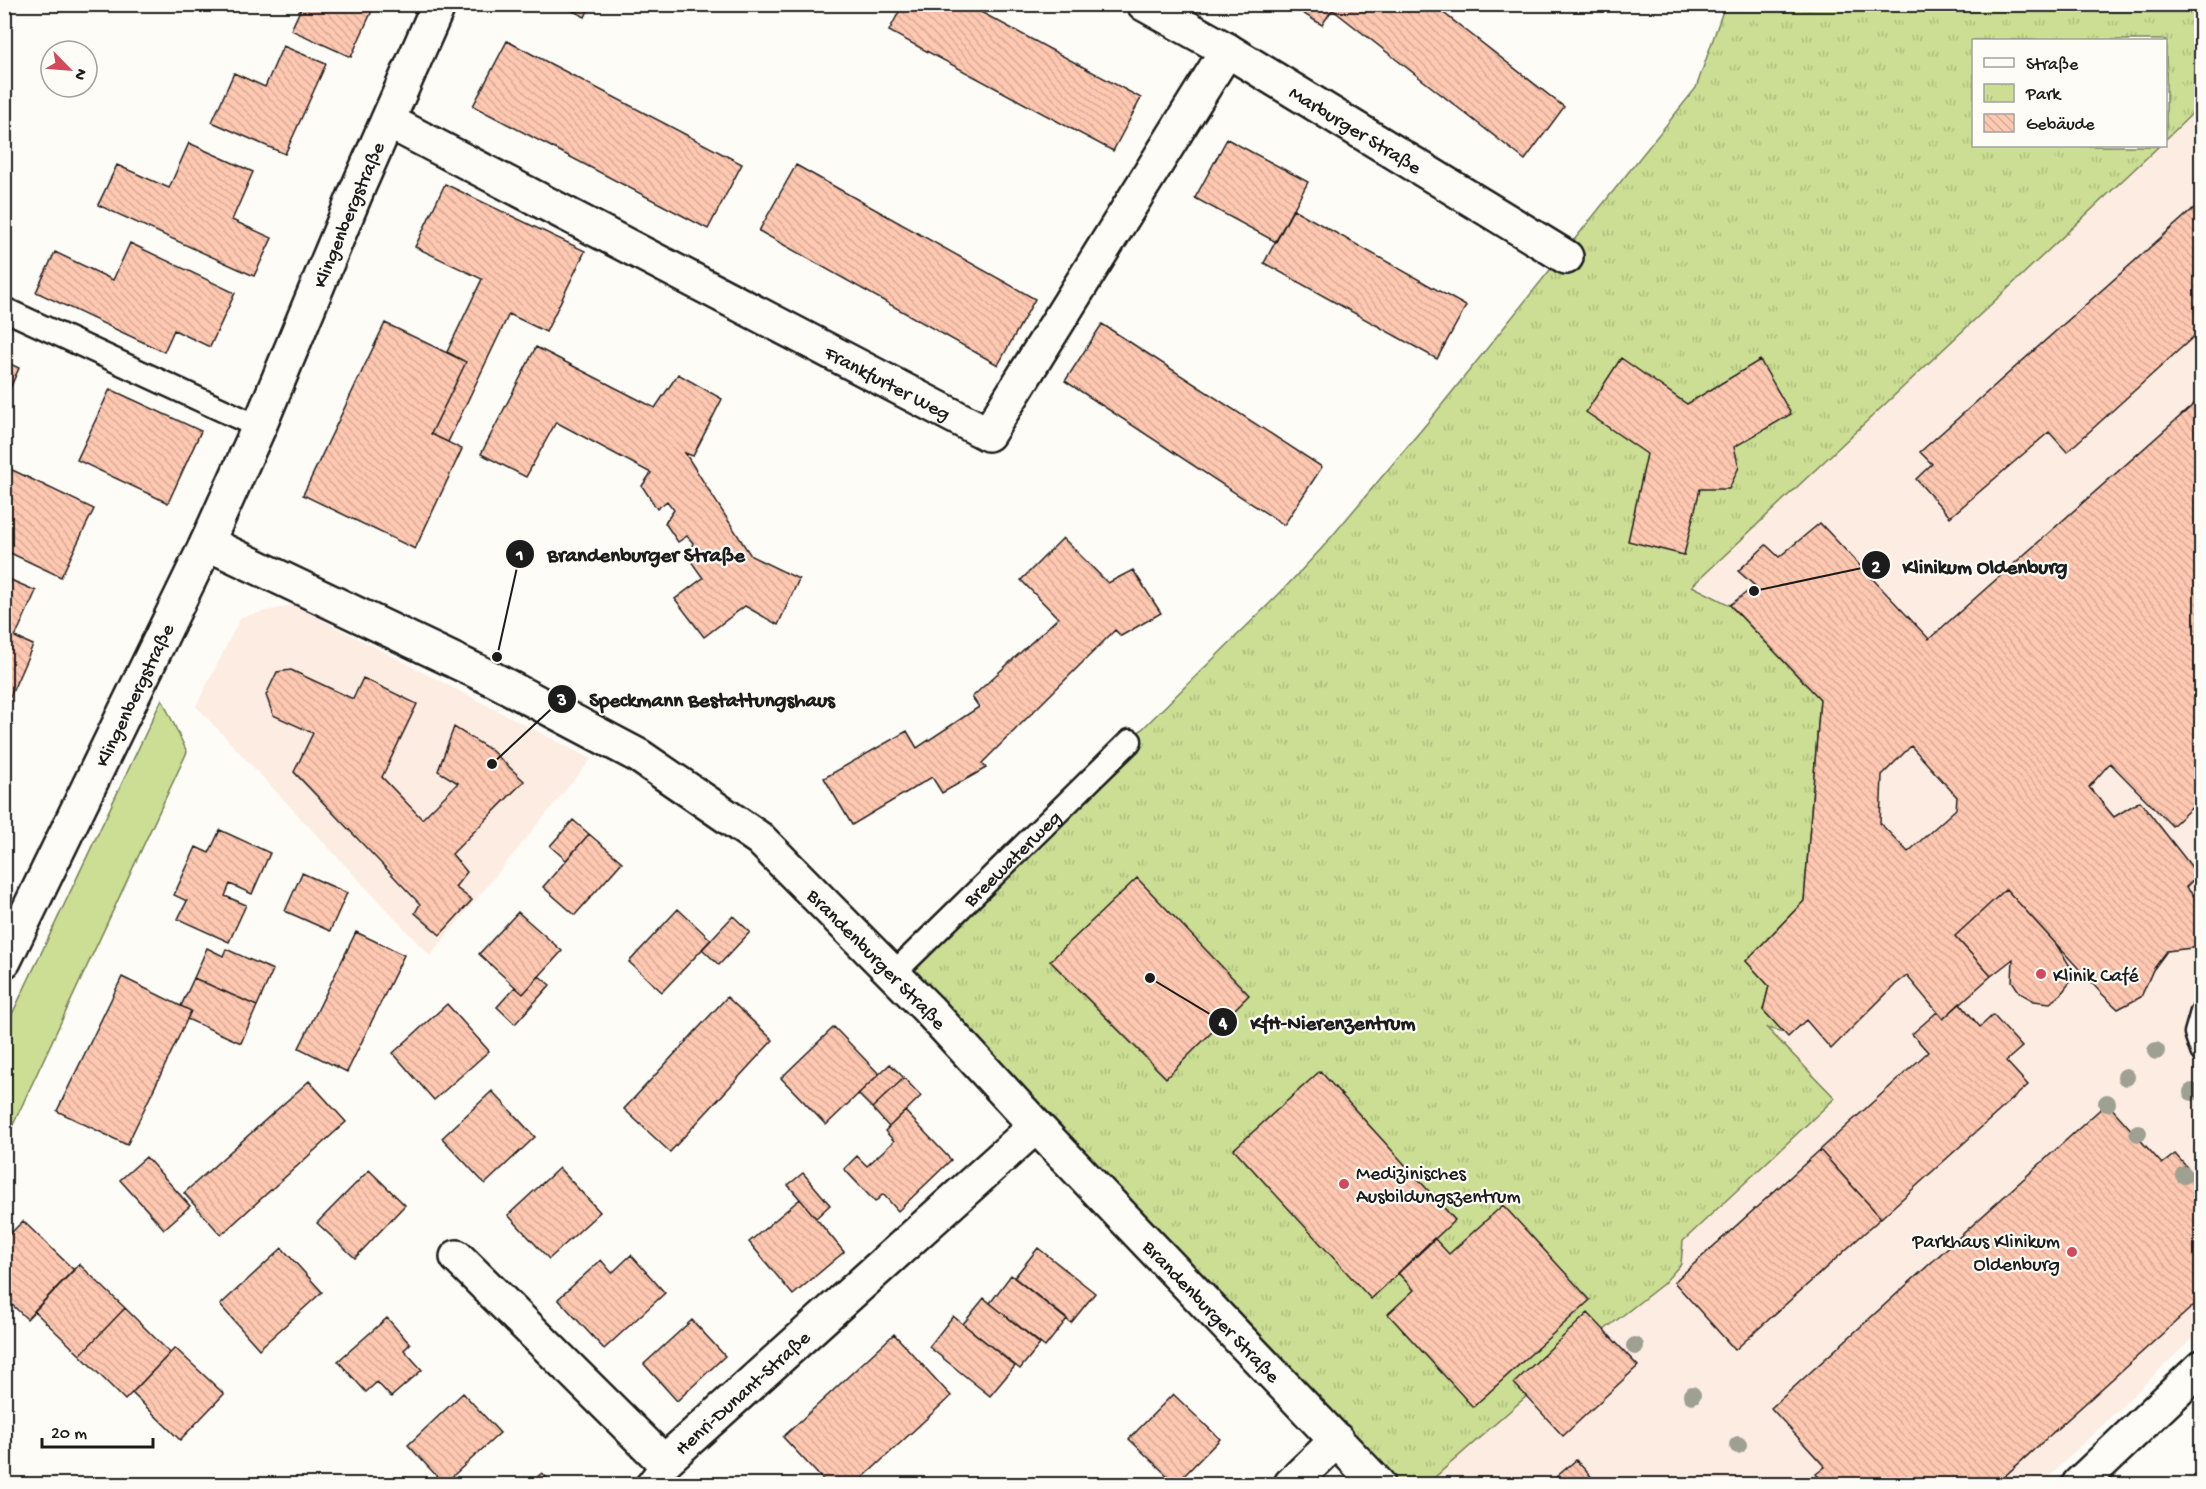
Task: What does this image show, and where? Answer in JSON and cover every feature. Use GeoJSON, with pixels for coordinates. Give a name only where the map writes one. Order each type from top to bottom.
{"type":"FeatureCollection","features":[{"type":"Feature","properties":{"kind":"street","name":"Klingenbergstraße"},"geometry":{"type":"LineString","coordinates":[[4,961],[207,543],[259,427],[360,183],[439,4]]}},
{"type":"Feature","properties":{"kind":"street","name":"Marburger Straße"},"geometry":{"type":"LineString","coordinates":[[1144,4],[1227,50],[1566,257]]}},
{"type":"Feature","properties":{"kind":"street","name":"Frankfurter Weg"},"geometry":{"type":"LineString","coordinates":[[388,121],[988,434],[1227,50]]}},
{"type":"Feature","properties":{"kind":"street","name":"Brandenburger Straße"},"geometry":{"type":"LineString","coordinates":[[207,543],[493,679],[639,756],[760,839],[928,1010],[1337,1440],[1377,1485]]}},
{"type":"Feature","properties":{"kind":"street","name":"Henri-Dunant-Straße"},"geometry":{"type":"LineString","coordinates":[[457,1257],[655,1473],[1036,1126]]}},
{"type":"Feature","properties":{"kind":"street"},"geometry":{"type":"LineString","coordinates":[[2079,1485],[2202,1367]]}},
{"type":"Feature","properties":{"kind":"street"},"geometry":{"type":"LineString","coordinates":[[1291,1485],[1337,1440]]}},
{"type":"Feature","properties":{"kind":"lane"},"geometry":{"type":"LineString","coordinates":[[4,309],[259,427]]}},
{"type":"Feature","properties":{"kind":"lane","name":"Breewaterweg"},"geometry":{"type":"LineString","coordinates":[[893,974],[1130,741]]}},
{"type":"Feature","properties":{"kind":"lane"},"geometry":{"type":"LineString","coordinates":[[2202,1012],[2196,1033],[2202,1051]]}},
{"type":"Feature","properties":{"kind":"shaded area"},"geometry":{"type":"Polygon","coordinates":[[[1724,5],[2201,5],[2201,1330],[2041,1484],[1441,1484],[935,943],[1145,761],[1470,422],[1696,88],[1724,5]]]}},
{"type":"Feature","properties":{"kind":"shaded area"},"geometry":{"type":"Polygon","coordinates":[[[293,605],[591,759],[430,956],[196,706],[241,617],[293,605]]]}},
{"type":"Feature","properties":{"kind":"green space"},"geometry":{"type":"Polygon","coordinates":[[[1725,5],[2201,5],[2201,105],[2167,138],[2167,39],[1972,39],[1972,147],[2158,147],[1692,586],[1730,605],[1820,699],[1804,901],[1746,961],[1769,986],[1763,1010],[1784,1032],[1767,1028],[1835,1098],[1683,1241],[1681,1264],[1663,1284],[1581,1348],[1427,1484],[1378,1484],[908,971],[1139,751],[1130,741],[1280,593],[1322,548],[1428,422],[1696,88],[1725,5]]]}},
{"type":"Feature","properties":{"kind":"green space"},"geometry":{"type":"Polygon","coordinates":[[[162,699],[187,752],[5,1142],[5,1029],[162,699]]]}},
{"type":"Feature","properties":{"kind":"building"},"geometry":{"type":"Polygon","coordinates":[[[303,4],[375,4],[351,57],[291,30],[303,4]]]}},
{"type":"Feature","properties":{"kind":"building"},"geometry":{"type":"Polygon","coordinates":[[[559,4],[591,4],[585,17],[559,4]]]}},
{"type":"Feature","properties":{"kind":"building"},"geometry":{"type":"Polygon","coordinates":[[[903,4],[966,4],[1141,98],[1113,151],[889,31],[903,4]]]}},
{"type":"Feature","properties":{"kind":"building"},"geometry":{"type":"Polygon","coordinates":[[[1288,4],[1336,4],[1322,25],[1288,4]]]}},
{"type":"Feature","properties":{"kind":"building"},"geometry":{"type":"Polygon","coordinates":[[[1336,4],[1432,4],[1564,107],[1525,160],[1333,10],[1336,4]]]}},
{"type":"Feature","properties":{"kind":"building"},"geometry":{"type":"Polygon","coordinates":[[[507,41],[742,164],[708,229],[473,106],[507,41]]]}},
{"type":"Feature","properties":{"kind":"building"},"geometry":{"type":"Polygon","coordinates":[[[283,46],[326,64],[285,154],[212,122],[234,73],[265,87],[283,46]]]}},
{"type":"Feature","properties":{"kind":"building"},"geometry":{"type":"Polygon","coordinates":[[[1227,139],[1308,182],[1276,242],[1195,198],[1227,139]]]}},
{"type":"Feature","properties":{"kind":"building"},"geometry":{"type":"Polygon","coordinates":[[[189,143],[253,172],[232,220],[272,238],[254,276],[98,205],[117,165],[169,188],[189,143]]]}},
{"type":"Feature","properties":{"kind":"building"},"geometry":{"type":"Polygon","coordinates":[[[796,165],[1035,299],[998,365],[759,231],[796,165]]]}},
{"type":"Feature","properties":{"kind":"building"},"geometry":{"type":"Polygon","coordinates":[[[445,184],[585,251],[546,332],[509,314],[448,442],[431,434],[466,362],[447,352],[482,279],[415,247],[445,184]]]}},
{"type":"Feature","properties":{"kind":"building"},"geometry":{"type":"Polygon","coordinates":[[[2202,201],[2202,329],[2067,452],[2049,432],[1950,517],[1916,479],[1932,464],[1920,452],[2202,201]]]}},
{"type":"Feature","properties":{"kind":"building"},"geometry":{"type":"Polygon","coordinates":[[[1293,209],[1466,306],[1437,359],[1264,263],[1293,209]]]}},
{"type":"Feature","properties":{"kind":"building"},"geometry":{"type":"Polygon","coordinates":[[[130,243],[235,293],[210,347],[174,330],[164,352],[36,292],[55,252],[113,280],[130,243]]]}},
{"type":"Feature","properties":{"kind":"building"},"geometry":{"type":"Polygon","coordinates":[[[385,323],[466,362],[431,434],[462,449],[415,549],[303,495],[385,323]]]}},
{"type":"Feature","properties":{"kind":"building"},"geometry":{"type":"Polygon","coordinates":[[[1102,324],[1322,467],[1284,525],[1065,381],[1102,324]]]}},
{"type":"Feature","properties":{"kind":"building"},"geometry":{"type":"Polygon","coordinates":[[[536,347],[655,408],[678,374],[722,399],[693,456],[685,453],[751,556],[799,579],[778,625],[745,606],[704,637],[675,599],[703,578],[688,557],[693,543],[687,536],[678,542],[665,523],[674,510],[667,501],[657,509],[642,486],[651,473],[556,422],[526,477],[481,454],[536,347]]]}},
{"type":"Feature","properties":{"kind":"building"},"geometry":{"type":"Polygon","coordinates":[[[1621,358],[1687,404],[1760,360],[1791,414],[1734,447],[1739,467],[1729,489],[1700,489],[1684,555],[1628,541],[1647,454],[1586,412],[1621,358]]]}},
{"type":"Feature","properties":{"kind":"building"},"geometry":{"type":"Polygon","coordinates":[[[4,361],[19,368],[4,402],[4,361]]]}},
{"type":"Feature","properties":{"kind":"building"},"geometry":{"type":"Polygon","coordinates":[[[110,389],[201,431],[168,503],[77,460],[110,389]]]}},
{"type":"Feature","properties":{"kind":"building"},"geometry":{"type":"Polygon","coordinates":[[[2202,397],[2202,798],[2172,826],[2110,763],[2089,787],[2114,817],[2140,801],[2198,875],[2186,887],[2202,905],[2200,947],[2167,951],[2153,970],[2141,997],[2118,1009],[2006,889],[1955,936],[1991,976],[1943,1019],[1907,976],[1896,984],[1831,1049],[1806,1020],[1788,1037],[1763,1010],[1769,986],[1746,961],[1804,901],[1820,699],[1730,605],[1755,586],[1738,571],[1766,545],[1779,557],[1820,523],[1929,639],[2202,397]],[[1911,746],[1882,775],[1880,823],[1908,852],[1956,809],[1957,797],[1911,746]]]}},
{"type":"Feature","properties":{"kind":"building"},"geometry":{"type":"Polygon","coordinates":[[[4,466],[94,509],[61,577],[4,550],[4,466]]]}},
{"type":"Feature","properties":{"kind":"building"},"geometry":{"type":"Polygon","coordinates":[[[1063,538],[1108,583],[1133,570],[1161,613],[1121,636],[1115,630],[982,763],[986,768],[942,793],[932,777],[852,825],[824,778],[907,731],[917,748],[979,707],[972,697],[1058,618],[1021,580],[1063,538]]]}},
{"type":"Feature","properties":{"kind":"building"},"geometry":{"type":"Polygon","coordinates":[[[4,577],[36,591],[15,637],[33,645],[10,697],[4,694],[4,577]]]}},
{"type":"Feature","properties":{"kind":"building"},"geometry":{"type":"Polygon","coordinates":[[[291,670],[353,699],[363,678],[417,704],[382,777],[422,819],[458,783],[438,771],[454,727],[491,750],[524,781],[452,854],[467,872],[455,887],[472,900],[440,935],[415,913],[420,904],[294,772],[313,733],[273,715],[266,695],[277,672],[291,670]]]}},
{"type":"Feature","properties":{"kind":"building"},"geometry":{"type":"Polygon","coordinates":[[[573,820],[589,834],[566,860],[550,846],[573,820]]]}},
{"type":"Feature","properties":{"kind":"building"},"geometry":{"type":"Polygon","coordinates":[[[220,830],[270,853],[252,894],[230,884],[225,896],[246,905],[229,942],[178,919],[187,901],[174,895],[196,847],[209,853],[220,830]]]}},
{"type":"Feature","properties":{"kind":"building"},"geometry":{"type":"Polygon","coordinates":[[[589,834],[622,862],[575,915],[543,887],[589,834]]]}},
{"type":"Feature","properties":{"kind":"building"},"geometry":{"type":"Polygon","coordinates":[[[302,873],[347,893],[330,931],[285,911],[302,873]]]}},
{"type":"Feature","properties":{"kind":"building"},"geometry":{"type":"Polygon","coordinates":[[[1137,878],[1249,995],[1166,1078],[1050,961],[1137,878]]]}},
{"type":"Feature","properties":{"kind":"building"},"geometry":{"type":"Polygon","coordinates":[[[2006,889],[2056,944],[2070,966],[2071,974],[2068,985],[2050,1003],[2034,1001],[2020,993],[2012,981],[2013,959],[1991,976],[1955,936],[2006,889]]]}},
{"type":"Feature","properties":{"kind":"building"},"geometry":{"type":"Polygon","coordinates":[[[678,909],[711,940],[662,992],[629,962],[678,909]]]}},
{"type":"Feature","properties":{"kind":"building"},"geometry":{"type":"Polygon","coordinates":[[[518,912],[562,951],[523,994],[479,954],[518,912]]]}},
{"type":"Feature","properties":{"kind":"building"},"geometry":{"type":"Polygon","coordinates":[[[733,916],[750,932],[719,965],[702,949],[733,916]]]}},
{"type":"Feature","properties":{"kind":"building"},"geometry":{"type":"Polygon","coordinates":[[[356,932],[404,955],[347,1072],[299,1048],[356,932]]]}},
{"type":"Feature","properties":{"kind":"building"},"geometry":{"type":"Polygon","coordinates":[[[207,948],[223,956],[226,949],[273,970],[257,1006],[194,978],[207,948]]]}},
{"type":"Feature","properties":{"kind":"building"},"geometry":{"type":"Polygon","coordinates":[[[539,976],[550,985],[515,1024],[497,1007],[515,987],[523,994],[539,976]]]}},
{"type":"Feature","properties":{"kind":"building"},"geometry":{"type":"Polygon","coordinates":[[[122,977],[191,1011],[127,1145],[57,1111],[122,977]]]}},
{"type":"Feature","properties":{"kind":"building"},"geometry":{"type":"Polygon","coordinates":[[[194,978],[257,1006],[241,1043],[187,1019],[191,1011],[181,1006],[194,978]]]}},
{"type":"Feature","properties":{"kind":"building"},"geometry":{"type":"Polygon","coordinates":[[[727,997],[773,1040],[670,1152],[624,1109],[727,997]]]}},
{"type":"Feature","properties":{"kind":"building"},"geometry":{"type":"Polygon","coordinates":[[[1960,1003],[1980,1027],[1993,1015],[2022,1047],[2006,1061],[2028,1085],[1881,1218],[1820,1150],[1928,1052],[1912,1034],[1937,1012],[1943,1019],[1960,1003]]]}},
{"type":"Feature","properties":{"kind":"building"},"geometry":{"type":"Polygon","coordinates":[[[447,1004],[489,1051],[434,1100],[393,1053],[447,1004]]]}},
{"type":"Feature","properties":{"kind":"building"},"geometry":{"type":"Polygon","coordinates":[[[834,1027],[879,1074],[826,1125],[781,1078],[834,1027]]]}},
{"type":"Feature","properties":{"kind":"building"},"geometry":{"type":"Polygon","coordinates":[[[890,1064],[904,1078],[872,1108],[858,1094],[890,1064]]]}},
{"type":"Feature","properties":{"kind":"building","name":"Medizinisches Ausbildungszentrum"},"geometry":{"type":"Polygon","coordinates":[[[1320,1071],[1455,1220],[1371,1299],[1234,1149],[1320,1071]]]}},
{"type":"Feature","properties":{"kind":"building"},"geometry":{"type":"Polygon","coordinates":[[[904,1078],[921,1096],[889,1127],[872,1108],[904,1078]]]}},
{"type":"Feature","properties":{"kind":"building"},"geometry":{"type":"Polygon","coordinates":[[[309,1081],[346,1122],[221,1235],[184,1193],[309,1081]]]}},
{"type":"Feature","properties":{"kind":"building"},"geometry":{"type":"Polygon","coordinates":[[[492,1091],[535,1137],[485,1184],[442,1138],[492,1091]]]}},
{"type":"Feature","properties":{"kind":"building","name":"Parkhaus Klinikum Oldenburg"},"geometry":{"type":"Polygon","coordinates":[[[2107,1103],[2162,1164],[2175,1154],[2202,1184],[2202,1188],[2193,1196],[2202,1206],[2202,1298],[1996,1484],[1825,1484],[1816,1474],[1825,1467],[1771,1408],[2107,1103]]]}},
{"type":"Feature","properties":{"kind":"building"},"geometry":{"type":"Polygon","coordinates":[[[905,1111],[951,1160],[898,1211],[883,1194],[875,1202],[844,1169],[857,1156],[867,1166],[894,1141],[885,1131],[905,1111]]]}},
{"type":"Feature","properties":{"kind":"building"},"geometry":{"type":"Polygon","coordinates":[[[1820,1150],[1881,1218],[1735,1350],[1674,1282],[1820,1150]]]}},
{"type":"Feature","properties":{"kind":"building"},"geometry":{"type":"Polygon","coordinates":[[[146,1157],[190,1206],[164,1229],[120,1180],[146,1157]]]}},
{"type":"Feature","properties":{"kind":"building"},"geometry":{"type":"Polygon","coordinates":[[[559,1168],[600,1212],[549,1259],[508,1215],[559,1168]]]}},
{"type":"Feature","properties":{"kind":"building"},"geometry":{"type":"Polygon","coordinates":[[[369,1170],[405,1205],[355,1258],[317,1223],[369,1170]]]}},
{"type":"Feature","properties":{"kind":"building"},"geometry":{"type":"Polygon","coordinates":[[[803,1173],[830,1205],[816,1218],[788,1185],[803,1173]]]}},
{"type":"Feature","properties":{"kind":"building"},"geometry":{"type":"Polygon","coordinates":[[[800,1199],[844,1252],[793,1295],[749,1242],[800,1199]]]}},
{"type":"Feature","properties":{"kind":"building"},"geometry":{"type":"Polygon","coordinates":[[[1503,1205],[1590,1300],[1473,1407],[1388,1314],[1414,1290],[1398,1273],[1434,1238],[1449,1254],[1503,1205]]]}},
{"type":"Feature","properties":{"kind":"building"},"geometry":{"type":"Polygon","coordinates":[[[23,1221],[74,1270],[27,1319],[4,1297],[4,1240],[23,1221]]]}},
{"type":"Feature","properties":{"kind":"building"},"geometry":{"type":"Polygon","coordinates":[[[282,1248],[322,1292],[259,1349],[220,1305],[282,1248]]]}},
{"type":"Feature","properties":{"kind":"building"},"geometry":{"type":"Polygon","coordinates":[[[1038,1248],[1095,1293],[1071,1323],[1014,1278],[1038,1248]]]}},
{"type":"Feature","properties":{"kind":"building"},"geometry":{"type":"Polygon","coordinates":[[[631,1255],[665,1293],[604,1349],[558,1299],[601,1260],[612,1273],[631,1255]]]}},
{"type":"Feature","properties":{"kind":"building"},"geometry":{"type":"Polygon","coordinates":[[[79,1264],[125,1308],[80,1355],[34,1311],[79,1264]]]}},
{"type":"Feature","properties":{"kind":"building"},"geometry":{"type":"Polygon","coordinates":[[[1011,1275],[1067,1319],[1045,1347],[990,1303],[1011,1275]]]}},
{"type":"Feature","properties":{"kind":"building"},"geometry":{"type":"Polygon","coordinates":[[[984,1298],[1040,1344],[1020,1369],[963,1324],[984,1298]]]}},
{"type":"Feature","properties":{"kind":"building"},"geometry":{"type":"Polygon","coordinates":[[[125,1308],[170,1353],[125,1400],[80,1355],[125,1308]]]}},
{"type":"Feature","properties":{"kind":"building"},"geometry":{"type":"Polygon","coordinates":[[[1588,1313],[1638,1366],[1563,1436],[1514,1383],[1588,1313]]]}},
{"type":"Feature","properties":{"kind":"building"},"geometry":{"type":"Polygon","coordinates":[[[953,1316],[1015,1366],[990,1396],[929,1347],[953,1316]]]}},
{"type":"Feature","properties":{"kind":"building"},"geometry":{"type":"Polygon","coordinates":[[[387,1318],[410,1344],[404,1350],[422,1370],[391,1397],[377,1382],[366,1392],[338,1361],[387,1318]]]}},
{"type":"Feature","properties":{"kind":"building"},"geometry":{"type":"Polygon","coordinates":[[[692,1320],[725,1356],[677,1401],[644,1364],[692,1320]]]}},
{"type":"Feature","properties":{"kind":"building"},"geometry":{"type":"Polygon","coordinates":[[[894,1334],[951,1396],[856,1484],[827,1484],[783,1437],[894,1334]]]}},
{"type":"Feature","properties":{"kind":"building"},"geometry":{"type":"Polygon","coordinates":[[[175,1348],[224,1394],[180,1440],[132,1393],[175,1348]]]}},
{"type":"Feature","properties":{"kind":"building"},"geometry":{"type":"Polygon","coordinates":[[[463,1393],[500,1433],[444,1484],[408,1445],[463,1393]]]}},
{"type":"Feature","properties":{"kind":"building"},"geometry":{"type":"Polygon","coordinates":[[[1173,1394],[1220,1439],[1176,1484],[1129,1439],[1173,1394]]]}},
{"type":"Feature","properties":{"kind":"building"},"geometry":{"type":"Polygon","coordinates":[[[1576,1460],[1598,1484],[1548,1484],[1576,1460]]]}},
{"type":"Feature","properties":{"kind":"building"},"geometry":{"type":"Polygon","coordinates":[[[542,1473],[553,1484],[529,1484],[542,1473]]]}},
{"type":"Feature","properties":{"kind":"place","name":"Klinikum Oldenburg"},"geometry":{"type":"Point","coordinates":[1754,591]}},
{"type":"Feature","properties":{"kind":"place","name":"Brandenburger Straße"},"geometry":{"type":"Point","coordinates":[497,657]}},
{"type":"Feature","properties":{"kind":"place","name":"Speckmann Bestattungshaus"},"geometry":{"type":"Point","coordinates":[492,764]}},
{"type":"Feature","properties":{"kind":"place","name":"Klinik Café"},"geometry":{"type":"Point","coordinates":[2041,974]}},
{"type":"Feature","properties":{"kind":"place","name":"KfH-Nierenzentrum"},"geometry":{"type":"Point","coordinates":[1150,978]}},
{"type":"Feature","properties":{"kind":"place","name":"Medizinisches Ausbildungszentrum"},"geometry":{"type":"Point","coordinates":[1344,1184]}},
{"type":"Feature","properties":{"kind":"place","name":"Parkhaus Klinikum Oldenburg"},"geometry":{"type":"Point","coordinates":[2072,1252]}}]}
